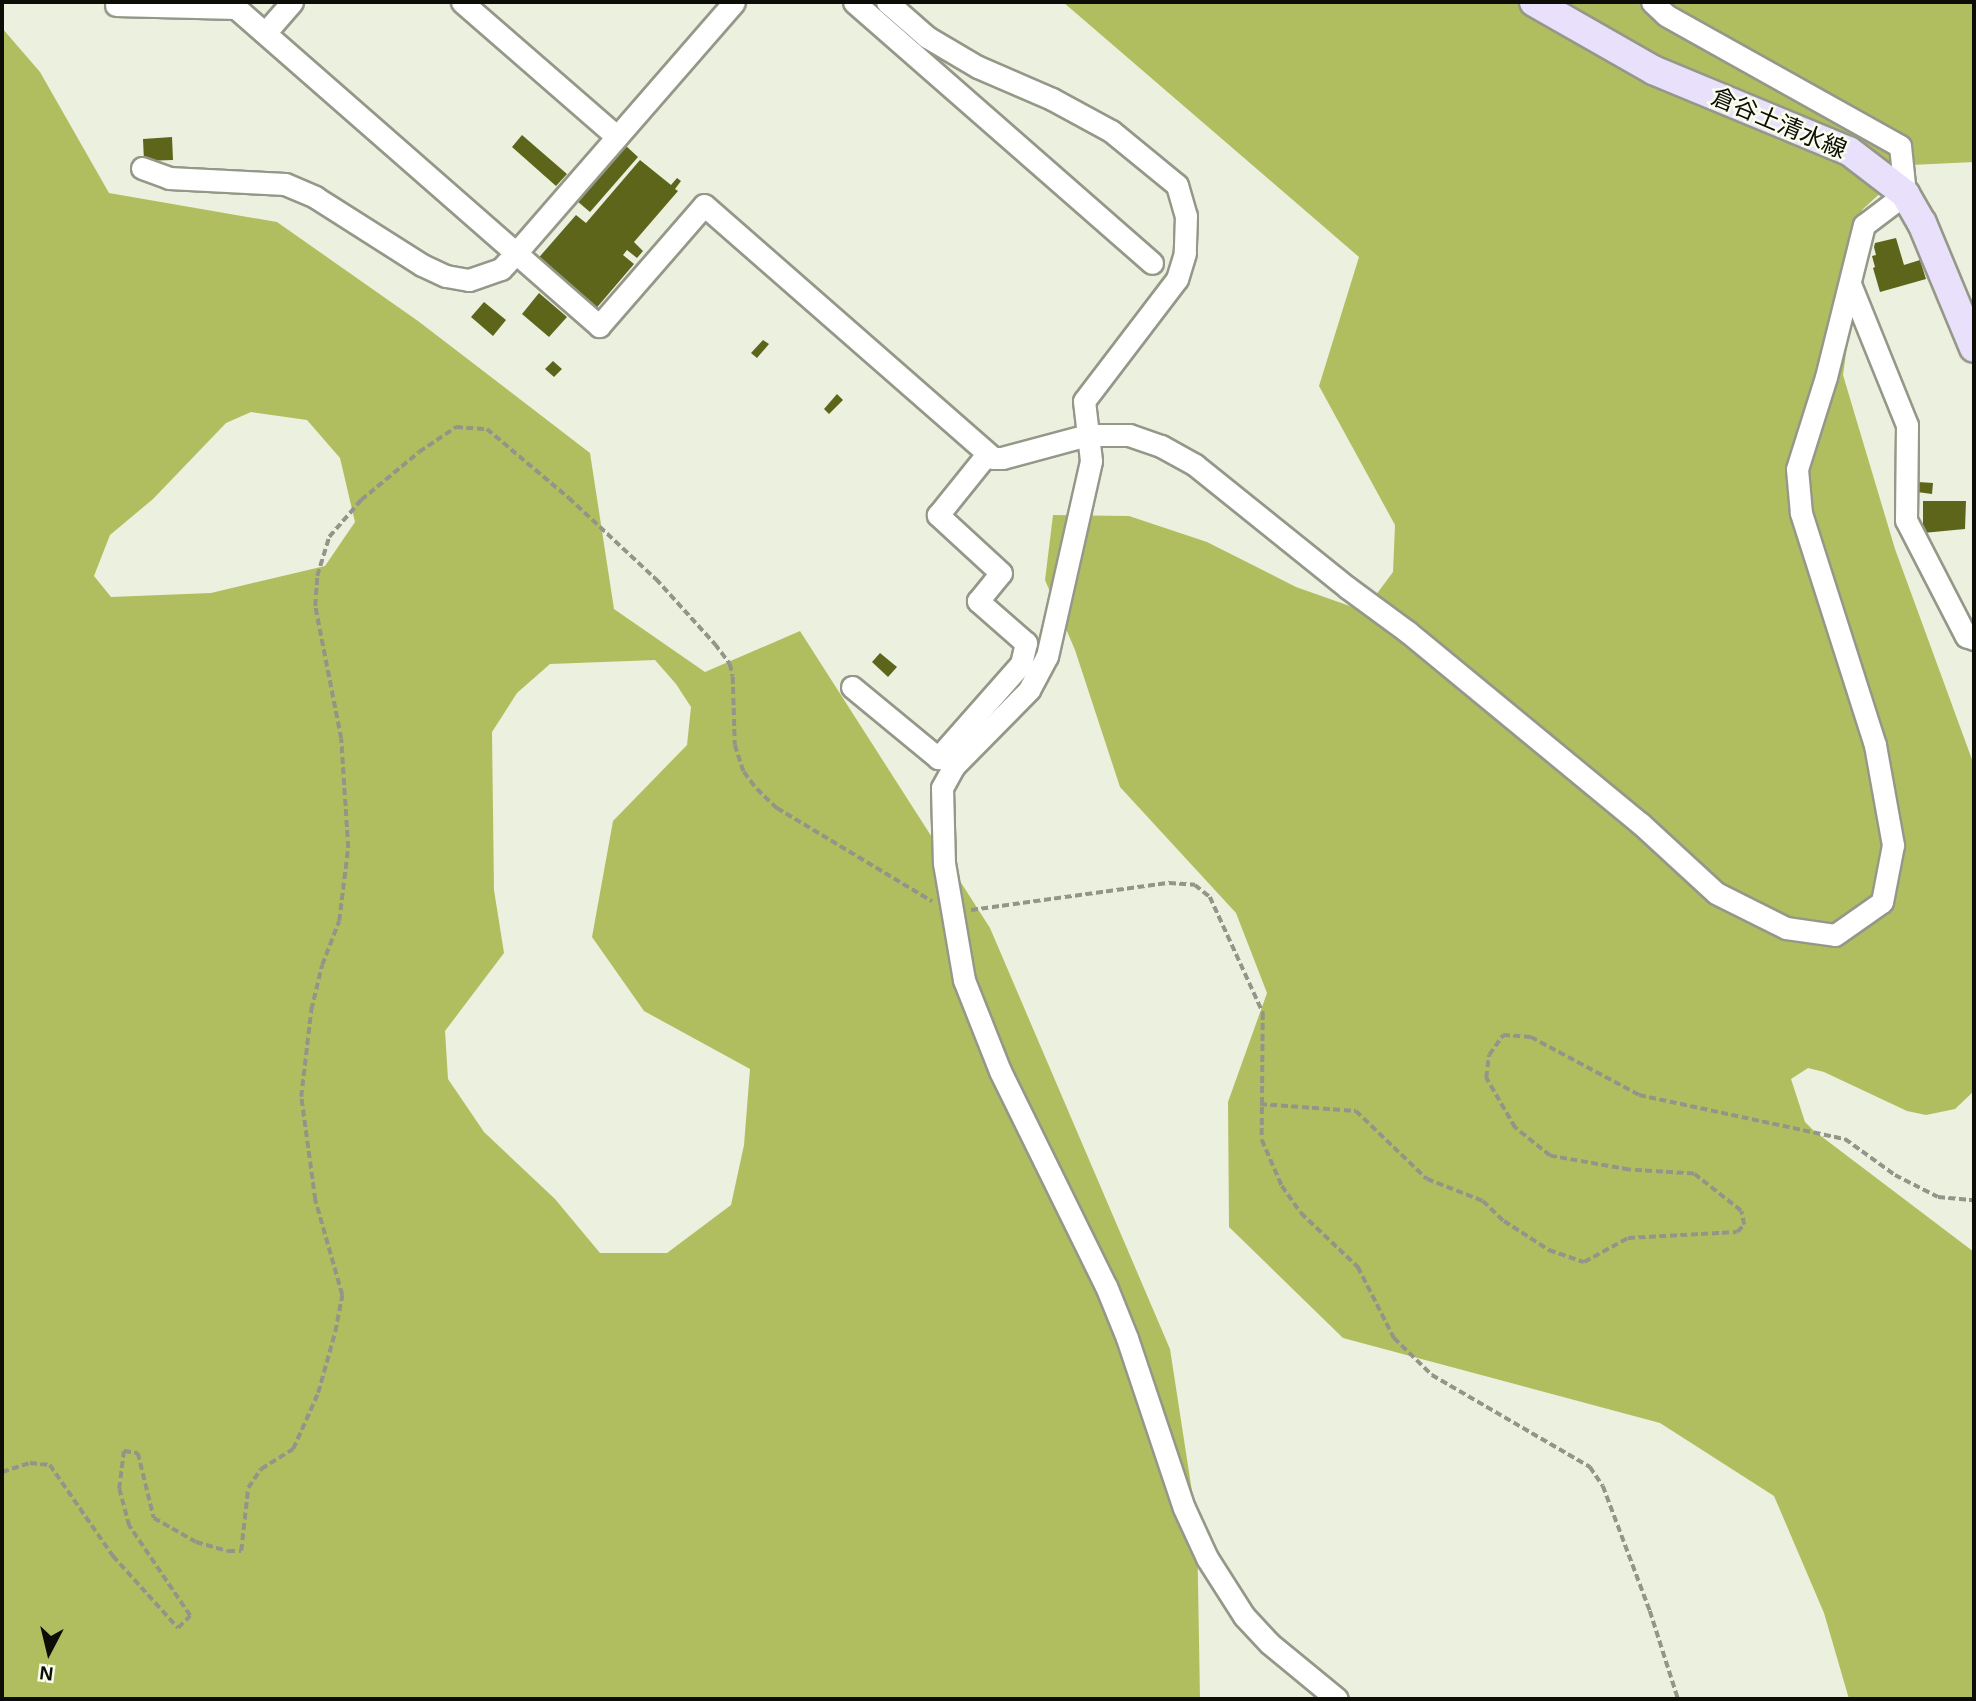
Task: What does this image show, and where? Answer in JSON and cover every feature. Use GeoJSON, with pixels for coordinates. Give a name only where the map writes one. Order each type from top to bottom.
{"type":"FeatureCollection","features":[{"type":"Feature","properties":{"kind":"main road","name":"倉谷土清水線"},"geometry":{"type":"LineString","coordinates":[[1534,2],[1653,70],[1849,152],[1905,194],[1922,223],[1974,348]]}},
{"type":"Feature","properties":{"kind":"street"},"geometry":{"type":"LineString","coordinates":[[265,33],[292,2]]}},
{"type":"Feature","properties":{"kind":"street"},"geometry":{"type":"LineString","coordinates":[[462,2],[616,136]]}},
{"type":"Feature","properties":{"kind":"street"},"geometry":{"type":"LineString","coordinates":[[142,168],[169,178],[250,181],[299,189],[383,242],[446,276],[469,280],[477,278],[500,269],[516,253],[734,2]]}},
{"type":"Feature","properties":{"kind":"street"},"geometry":{"type":"LineString","coordinates":[[854,2],[1152,263]]}},
{"type":"Feature","properties":{"kind":"street"},"geometry":{"type":"LineString","coordinates":[[887,2],[927,37],[978,67],[1052,99],[1111,131],[1177,185],[1186,216],[1185,253],[1177,279],[1084,401],[1091,461],[1047,656],[1029,690],[954,766],[942,789],[944,863],[964,981],[1000,1071],[1106,1286],[1184,1508],[1207,1558],[1244,1616],[1269,1643],[1337,1699]]}},
{"type":"Feature","properties":{"kind":"street"},"geometry":{"type":"LineString","coordinates":[[116,5],[236,8],[599,326],[704,205],[993,458],[1011,456],[1088,435],[1129,435],[1161,446],[1195,465],[1543,741],[1640,822],[1716,893],[1786,929],[1835,936],[1882,902],[1893,845],[1875,745],[1801,513],[1797,469],[1826,377],[1864,225],[1905,194],[1900,146],[1665,15],[1652,2]]}},
{"type":"Feature","properties":{"kind":"street"},"geometry":{"type":"LineString","coordinates":[[1850,284],[1907,425],[1906,520],[1966,636],[1974,639]]}},
{"type":"Feature","properties":{"kind":"street"},"geometry":{"type":"LineString","coordinates":[[852,687],[938,758],[1021,664],[1026,643],[978,601],[1001,573],[939,515],[987,454]]}},
{"type":"Feature","properties":{"kind":"path"},"geometry":{"type":"LineString","coordinates":[[2,1472],[30,1462],[50,1465],[113,1556],[178,1628],[190,1616],[130,1526],[119,1489],[124,1451],[138,1453],[154,1518],[195,1542],[241,1552],[248,1488],[261,1469],[293,1449],[317,1393],[335,1332],[342,1295],[315,1200],[301,1097],[311,1010],[322,965],[339,921],[348,848],[341,739],[331,676],[315,606],[317,576],[329,537],[361,500],[418,452],[456,427],[487,429],[559,489],[656,579],[715,643],[730,664],[733,677],[735,745],[744,772],[777,808],[951,913],[1169,883],[1195,885],[1210,897],[1263,1013],[1260,1104],[1262,1140],[1282,1186],[1301,1213],[1358,1267],[1394,1338],[1432,1376],[1590,1467],[1603,1486],[1650,1611],[1678,1699]]}},
{"type":"Feature","properties":{"kind":"path"},"geometry":{"type":"LineString","coordinates":[[1260,1104],[1356,1111],[1427,1179],[1483,1201],[1504,1221],[1549,1250],[1584,1262],[1628,1238],[1737,1232],[1744,1225],[1741,1211],[1694,1174],[1629,1170],[1550,1156],[1515,1128],[1486,1078],[1489,1055],[1503,1035],[1531,1037],[1639,1096],[1845,1139],[1895,1175],[1938,1197],[1974,1200]]}},
{"type":"Feature","properties":{"kind":"green space"},"geometry":{"type":"Polygon","coordinates":[[[1063,2],[1974,2],[1974,162],[1911,165],[1862,210],[1864,225],[1843,375],[1895,549],[1974,765],[1974,1091],[1955,1109],[1926,1115],[1907,1111],[1824,1072],[1808,1068],[1791,1079],[1805,1122],[1813,1130],[1974,1252],[1974,1699],[1849,1699],[1824,1613],[1774,1496],[1660,1423],[1343,1338],[1229,1227],[1228,1102],[1267,993],[1236,913],[1120,787],[1075,650],[1045,580],[1053,515],[1129,516],[1207,542],[1296,587],[1364,611],[1393,572],[1395,525],[1319,386],[1359,257],[1063,2]]]}},
{"type":"Feature","properties":{"kind":"green space"},"geometry":{"type":"Polygon","coordinates":[[[2,28],[40,72],[109,193],[277,222],[418,321],[590,453],[614,609],[705,672],[800,631],[990,928],[1170,1349],[1197,1524],[1200,1699],[2,1699],[2,28]],[[251,412],[226,423],[153,499],[110,535],[94,576],[111,597],[211,593],[325,566],[355,522],[340,458],[307,420],[251,412]],[[655,660],[550,664],[517,693],[492,732],[494,890],[504,953],[445,1031],[448,1079],[484,1132],[555,1199],[600,1253],[667,1253],[731,1205],[744,1145],[750,1069],[644,1011],[592,937],[613,821],[687,745],[691,707],[655,660]]]}},
{"type":"Feature","properties":{"kind":"building"},"geometry":{"type":"Polygon","coordinates":[[[522,135],[567,174],[556,186],[512,147],[522,135]]]}},
{"type":"Feature","properties":{"kind":"building"},"geometry":{"type":"Polygon","coordinates":[[[172,137],[173,160],[144,161],[143,139],[172,137]]]}},
{"type":"Feature","properties":{"kind":"building"},"geometry":{"type":"Polygon","coordinates":[[[625,145],[638,157],[590,212],[577,201],[625,145]]]}},
{"type":"Feature","properties":{"kind":"building"},"geometry":{"type":"Polygon","coordinates":[[[640,160],[671,185],[677,178],[681,181],[675,189],[678,191],[634,242],[643,251],[637,258],[627,250],[623,255],[634,264],[593,312],[535,262],[576,215],[586,223],[640,160]]]}},
{"type":"Feature","properties":{"kind":"building"},"geometry":{"type":"Polygon","coordinates":[[[1896,238],[1904,265],[1920,260],[1926,279],[1880,292],[1873,268],[1875,243],[1896,238]]]}},
{"type":"Feature","properties":{"kind":"building"},"geometry":{"type":"Polygon","coordinates":[[[539,293],[567,317],[549,337],[522,314],[539,293]]]}},
{"type":"Feature","properties":{"kind":"building"},"geometry":{"type":"Polygon","coordinates":[[[484,302],[506,320],[493,336],[471,317],[484,302]]]}},
{"type":"Feature","properties":{"kind":"building"},"geometry":{"type":"Polygon","coordinates":[[[763,340],[769,344],[757,358],[751,353],[763,340]]]}},
{"type":"Feature","properties":{"kind":"building"},"geometry":{"type":"Polygon","coordinates":[[[553,361],[562,369],[554,377],[545,369],[553,361]]]}},
{"type":"Feature","properties":{"kind":"building"},"geometry":{"type":"Polygon","coordinates":[[[837,394],[843,400],[829,414],[824,409],[837,394]]]}},
{"type":"Feature","properties":{"kind":"building"},"geometry":{"type":"Polygon","coordinates":[[[1918,482],[1933,483],[1932,494],[1917,492],[1918,482]]]}},
{"type":"Feature","properties":{"kind":"building"},"geometry":{"type":"Polygon","coordinates":[[[1923,501],[1966,501],[1965,529],[1923,533],[1923,501]]]}},
{"type":"Feature","properties":{"kind":"building"},"geometry":{"type":"Polygon","coordinates":[[[880,653],[897,667],[888,677],[872,662],[880,653]]]}}]}
